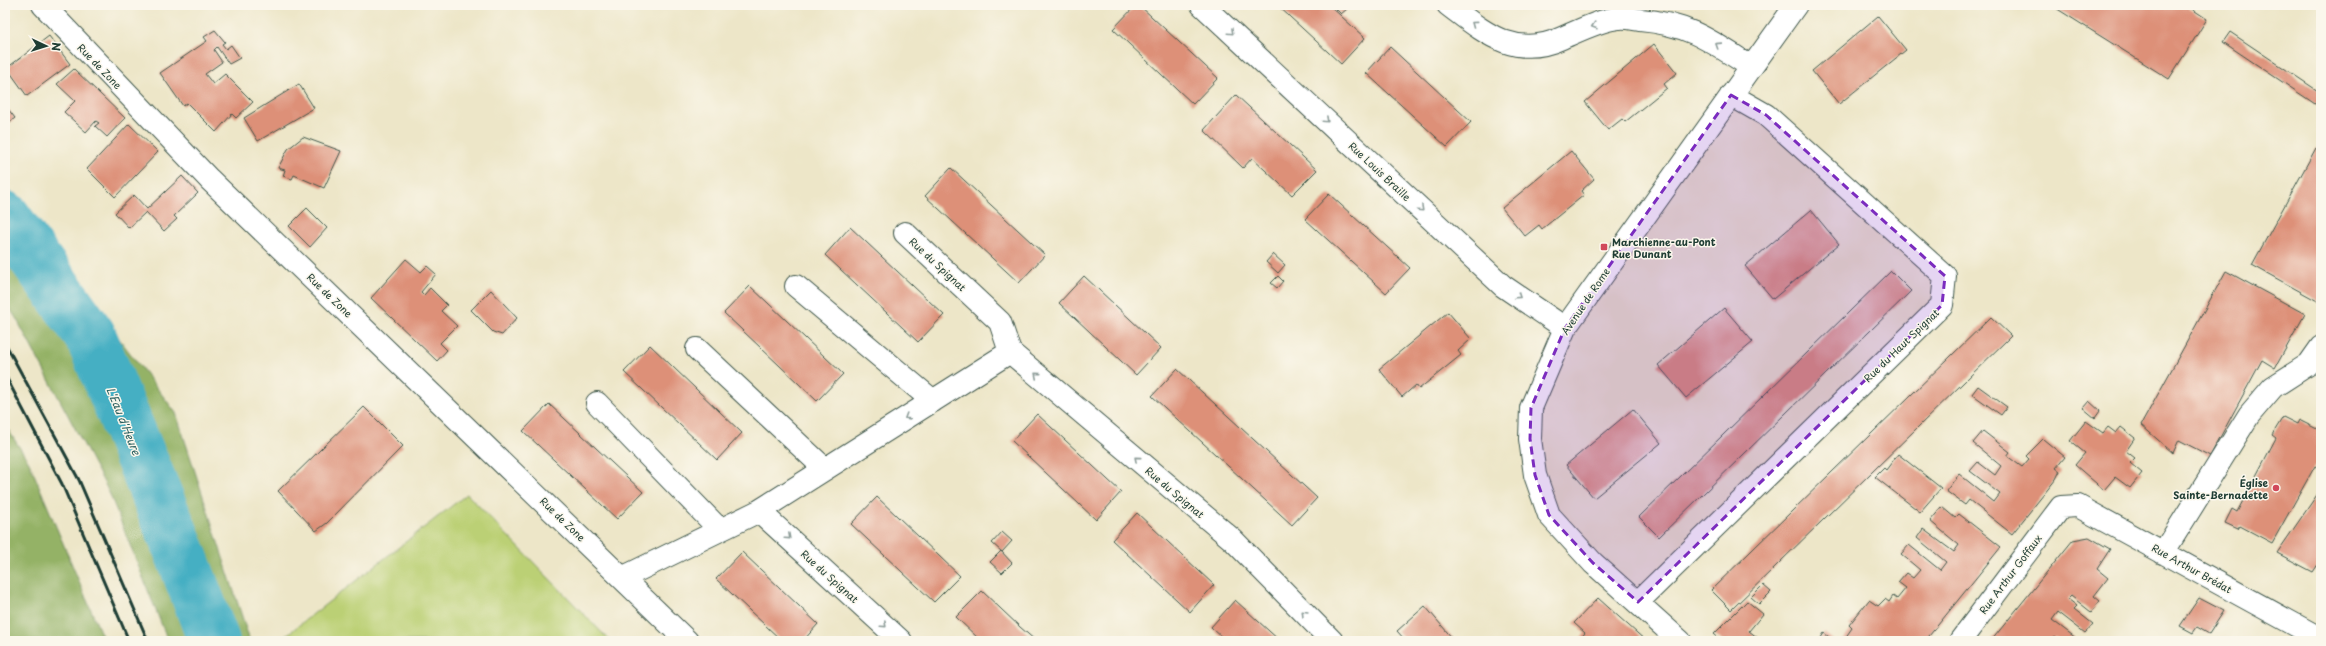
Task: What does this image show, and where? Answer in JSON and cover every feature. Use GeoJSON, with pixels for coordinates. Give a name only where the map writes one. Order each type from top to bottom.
{"type":"FeatureCollection","features":[{"type":"Feature","properties":{"kind":"street","name":"Rue de Zone"},"geometry":{"type":"LineString","coordinates":[[43,5],[209,179],[624,577],[687,641]]}},
{"type":"Feature","properties":{"kind":"street","name":"Rue Louis Braille"},"geometry":{"type":"LineString","coordinates":[[1202,5],[1503,286],[1565,328]]}},
{"type":"Feature","properties":{"kind":"street"},"geometry":{"type":"LineString","coordinates":[[1448,5],[1487,34],[1519,47],[1552,43],[1580,30],[1619,18],[1662,22],[1700,34],[1750,66]]}},
{"type":"Feature","properties":{"kind":"street","name":"Avenue de Rome"},"geometry":{"type":"LineString","coordinates":[[1680,641],[1593,563],[1549,515],[1535,475],[1530,439],[1531,408],[1565,328],[1750,66],[1796,5]]}},
{"type":"Feature","properties":{"kind":"street","name":"Rue du Haut Spignat"},"geometry":{"type":"LineString","coordinates":[[1638,602],[1942,305],[1945,276],[1766,115],[1730,95]]}},
{"type":"Feature","properties":{"kind":"street","name":"Rue du Spignat"},"geometry":{"type":"LineString","coordinates":[[905,233],[1000,322],[1010,352],[1233,540],[1332,641]]}},
{"type":"Feature","properties":{"kind":"street"},"geometry":{"type":"LineString","coordinates":[[796,286],[933,401]]}},
{"type":"Feature","properties":{"kind":"street"},"geometry":{"type":"LineString","coordinates":[[2163,553],[2249,415],[2273,387],[2308,364],[2321,347]]}},
{"type":"Feature","properties":{"kind":"street"},"geometry":{"type":"LineString","coordinates":[[697,349],[826,469]]}},
{"type":"Feature","properties":{"kind":"street"},"geometry":{"type":"LineString","coordinates":[[624,577],[759,511],[1010,352]]}},
{"type":"Feature","properties":{"kind":"street"},"geometry":{"type":"LineString","coordinates":[[597,402],[720,530]]}},
{"type":"Feature","properties":{"kind":"street","name":"Rue Arthur Brédat"},"geometry":{"type":"LineString","coordinates":[[2061,507],[2078,506],[2321,639]]}},
{"type":"Feature","properties":{"kind":"street","name":"Rue Arthur Goffaux"},"geometry":{"type":"LineString","coordinates":[[1960,641],[2061,507]]}},
{"type":"Feature","properties":{"kind":"street","name":"Rue du Spignat"},"geometry":{"type":"LineString","coordinates":[[759,511],[901,641]]}},
{"type":"Feature","properties":{"kind":"highlighted area"},"geometry":{"type":"Polygon","coordinates":[[[1731,95],[1766,115],[1945,276],[1942,305],[1638,602],[1593,563],[1549,515],[1535,475],[1530,439],[1531,408],[1565,328],[1731,95]]]}},
{"type":"Feature","properties":{"kind":"green space"},"geometry":{"type":"Polygon","coordinates":[[[5,190],[176,413],[250,641],[168,641],[109,492],[16,318],[5,301],[5,190]]]}},
{"type":"Feature","properties":{"kind":"green space"},"geometry":{"type":"Polygon","coordinates":[[[5,425],[29,462],[104,641],[5,641],[5,425]]]}},
{"type":"Feature","properties":{"kind":"green space"},"geometry":{"type":"Polygon","coordinates":[[[467,494],[610,641],[280,641],[280,640],[467,494]]]}},
{"type":"Feature","properties":{"kind":"building"},"geometry":{"type":"Polygon","coordinates":[[[1136,5],[1139,5],[1218,78],[1193,104],[1113,29],[1136,5]]]}},
{"type":"Feature","properties":{"kind":"building"},"geometry":{"type":"Polygon","coordinates":[[[1277,5],[1329,5],[1365,38],[1341,64],[1277,5]]]}},
{"type":"Feature","properties":{"kind":"building"},"geometry":{"type":"Polygon","coordinates":[[[1332,5],[1342,5],[1347,9],[1341,14],[1332,5]]]}},
{"type":"Feature","properties":{"kind":"building"},"geometry":{"type":"Polygon","coordinates":[[[2051,5],[2186,5],[2207,19],[2169,79],[2051,5]]]}},
{"type":"Feature","properties":{"kind":"building"},"geometry":{"type":"Polygon","coordinates":[[[1878,16],[1906,50],[1839,104],[1812,71],[1878,16]]]}},
{"type":"Feature","properties":{"kind":"building"},"geometry":{"type":"Polygon","coordinates":[[[215,30],[225,42],[222,44],[226,49],[231,45],[240,58],[229,64],[217,47],[214,50],[222,62],[205,74],[213,84],[225,74],[253,102],[236,118],[232,114],[216,132],[187,103],[183,106],[160,73],[207,41],[204,37],[215,30]]]}},
{"type":"Feature","properties":{"kind":"building"},"geometry":{"type":"Polygon","coordinates":[[[2230,32],[2321,93],[2321,108],[2223,42],[2230,32]]]}},
{"type":"Feature","properties":{"kind":"building"},"geometry":{"type":"Polygon","coordinates":[[[49,36],[70,64],[27,96],[7,68],[49,36]]]}},
{"type":"Feature","properties":{"kind":"building"},"geometry":{"type":"Polygon","coordinates":[[[1654,44],[1677,73],[1664,84],[1667,88],[1625,122],[1622,119],[1608,130],[1585,102],[1654,44]]]}},
{"type":"Feature","properties":{"kind":"building"},"geometry":{"type":"Polygon","coordinates":[[[1390,47],[1471,122],[1447,147],[1366,73],[1390,47]]]}},
{"type":"Feature","properties":{"kind":"building"},"geometry":{"type":"Polygon","coordinates":[[[74,69],[125,118],[107,137],[95,126],[99,123],[96,121],[86,132],[64,112],[75,101],[57,84],[74,69]]]}},
{"type":"Feature","properties":{"kind":"building"},"geometry":{"type":"Polygon","coordinates":[[[299,84],[314,108],[258,141],[244,118],[299,84]]]}},
{"type":"Feature","properties":{"kind":"building"},"geometry":{"type":"Polygon","coordinates":[[[1236,95],[1317,170],[1292,195],[1252,158],[1243,168],[1204,130],[1236,95]]]}},
{"type":"Feature","properties":{"kind":"building"},"geometry":{"type":"Polygon","coordinates":[[[5,105],[15,118],[5,126],[5,105]]]}},
{"type":"Feature","properties":{"kind":"building"},"geometry":{"type":"Polygon","coordinates":[[[129,124],[158,152],[115,197],[87,169],[129,124]]]}},
{"type":"Feature","properties":{"kind":"building"},"geometry":{"type":"Polygon","coordinates":[[[303,137],[341,151],[324,188],[294,175],[292,179],[283,176],[285,170],[278,168],[288,149],[303,137]]]}},
{"type":"Feature","properties":{"kind":"building"},"geometry":{"type":"Polygon","coordinates":[[[2316,148],[2321,151],[2321,303],[2252,265],[2316,148]]]}},
{"type":"Feature","properties":{"kind":"building"},"geometry":{"type":"Polygon","coordinates":[[[1571,151],[1594,179],[1581,191],[1584,195],[1542,229],[1539,225],[1525,236],[1502,208],[1571,151]]]}},
{"type":"Feature","properties":{"kind":"building"},"geometry":{"type":"Polygon","coordinates":[[[951,168],[1045,255],[1019,283],[925,196],[951,168]]]}},
{"type":"Feature","properties":{"kind":"building"},"geometry":{"type":"Polygon","coordinates":[[[182,176],[198,193],[174,216],[177,219],[164,231],[146,212],[129,228],[115,213],[134,195],[147,209],[182,176]]]}},
{"type":"Feature","properties":{"kind":"building"},"geometry":{"type":"Polygon","coordinates":[[[1329,194],[1410,268],[1386,293],[1305,219],[1329,194]]]}},
{"type":"Feature","properties":{"kind":"building"},"geometry":{"type":"Polygon","coordinates":[[[307,208],[327,228],[310,247],[289,226],[307,208]]]}},
{"type":"Feature","properties":{"kind":"building"},"geometry":{"type":"Polygon","coordinates":[[[1811,210],[1839,244],[1773,299],[1745,266],[1811,210]]]}},
{"type":"Feature","properties":{"kind":"building"},"geometry":{"type":"Polygon","coordinates":[[[850,227],[944,315],[918,342],[825,255],[850,227]]]}},
{"type":"Feature","properties":{"kind":"building"},"geometry":{"type":"Polygon","coordinates":[[[1273,254],[1285,265],[1278,273],[1266,262],[1273,254]]]}},
{"type":"Feature","properties":{"kind":"building"},"geometry":{"type":"Polygon","coordinates":[[[406,259],[421,272],[427,266],[436,274],[421,292],[424,295],[430,288],[447,305],[441,311],[457,326],[440,343],[447,350],[437,361],[371,298],[406,259]]]}},
{"type":"Feature","properties":{"kind":"building"},"geometry":{"type":"Polygon","coordinates":[[[1891,271],[1911,291],[1659,537],[1639,517],[1891,271]]]}},
{"type":"Feature","properties":{"kind":"building"},"geometry":{"type":"Polygon","coordinates":[[[2226,271],[2305,314],[2275,368],[2262,360],[2210,456],[2179,440],[2173,453],[2141,425],[2226,271]]]}},
{"type":"Feature","properties":{"kind":"building"},"geometry":{"type":"Polygon","coordinates":[[[1084,276],[1161,348],[1136,375],[1059,303],[1084,276]]]}},
{"type":"Feature","properties":{"kind":"building"},"geometry":{"type":"Polygon","coordinates":[[[1278,276],[1283,281],[1277,288],[1271,283],[1278,276]]]}},
{"type":"Feature","properties":{"kind":"building"},"geometry":{"type":"Polygon","coordinates":[[[750,286],[843,374],[817,401],[724,313],[750,286]]]}},
{"type":"Feature","properties":{"kind":"building"},"geometry":{"type":"Polygon","coordinates":[[[491,290],[517,318],[502,335],[493,332],[471,310],[491,290]]]}},
{"type":"Feature","properties":{"kind":"building"},"geometry":{"type":"Polygon","coordinates":[[[1724,308],[1753,342],[1686,398],[1658,365],[1724,308]]]}},
{"type":"Feature","properties":{"kind":"building"},"geometry":{"type":"Polygon","coordinates":[[[1448,312],[1471,339],[1458,351],[1461,355],[1419,389],[1416,385],[1402,397],[1379,369],[1448,312]]]}},
{"type":"Feature","properties":{"kind":"building"},"geometry":{"type":"Polygon","coordinates":[[[1991,317],[2011,336],[1731,610],[1711,590],[1991,317]]]}},
{"type":"Feature","properties":{"kind":"building"},"geometry":{"type":"Polygon","coordinates":[[[650,345],[742,433],[717,460],[624,372],[650,345]]]}},
{"type":"Feature","properties":{"kind":"building"},"geometry":{"type":"Polygon","coordinates":[[[1177,369],[1317,498],[1292,525],[1152,396],[1177,369]]]}},
{"type":"Feature","properties":{"kind":"building"},"geometry":{"type":"Polygon","coordinates":[[[1978,386],[2007,407],[2001,415],[1972,394],[1978,386]]]}},
{"type":"Feature","properties":{"kind":"building"},"geometry":{"type":"Polygon","coordinates":[[[2089,401],[2100,411],[2095,418],[2083,408],[2089,401]]]}},
{"type":"Feature","properties":{"kind":"building"},"geometry":{"type":"Polygon","coordinates":[[[549,404],[643,492],[617,519],[523,431],[549,404]]]}},
{"type":"Feature","properties":{"kind":"building"},"geometry":{"type":"Polygon","coordinates":[[[364,407],[403,446],[327,523],[316,531],[278,491],[364,407]]]}},
{"type":"Feature","properties":{"kind":"building"},"geometry":{"type":"Polygon","coordinates":[[[1633,409],[1661,443],[1594,498],[1566,465],[1633,409]]]}},
{"type":"Feature","properties":{"kind":"building"},"geometry":{"type":"Polygon","coordinates":[[[1037,414],[1121,492],[1096,520],[1012,441],[1037,414]]]}},
{"type":"Feature","properties":{"kind":"building","name":"Église Sainte-Bernadette"},"geometry":{"type":"Polygon","coordinates":[[[2283,417],[2297,424],[2299,420],[2321,431],[2318,437],[2321,439],[2321,469],[2315,466],[2272,543],[2240,526],[2238,529],[2225,523],[2232,509],[2237,512],[2276,438],[2272,435],[2283,417]]]}},
{"type":"Feature","properties":{"kind":"building"},"geometry":{"type":"Polygon","coordinates":[[[2086,421],[2103,433],[2108,427],[2116,433],[2121,427],[2135,438],[2126,451],[2135,458],[2130,463],[2142,473],[2130,488],[2115,477],[2104,490],[2075,465],[2085,453],[2070,441],[2086,421]]]}},
{"type":"Feature","properties":{"kind":"building"},"geometry":{"type":"Polygon","coordinates":[[[1983,431],[2010,452],[2007,456],[2022,467],[2029,459],[2026,456],[2043,439],[2065,457],[2056,468],[2060,471],[2056,479],[2012,534],[1969,500],[1965,505],[1946,491],[1959,474],[1994,502],[2000,494],[1970,471],[1978,462],[1995,475],[2001,466],[1973,443],[1983,431]]]}},
{"type":"Feature","properties":{"kind":"building"},"geometry":{"type":"Polygon","coordinates":[[[1898,454],[1941,488],[1920,512],[1875,477],[1884,468],[1886,470],[1898,454]]]}},
{"type":"Feature","properties":{"kind":"building"},"geometry":{"type":"Polygon","coordinates":[[[2321,489],[2321,560],[2313,572],[2277,553],[2321,489]]]}},
{"type":"Feature","properties":{"kind":"building"},"geometry":{"type":"Polygon","coordinates":[[[877,497],[960,576],[934,602],[851,524],[877,497]]]}},
{"type":"Feature","properties":{"kind":"building"},"geometry":{"type":"Polygon","coordinates":[[[1942,507],[1955,518],[1959,514],[2001,547],[1925,641],[1843,641],[1852,628],[1849,625],[1869,600],[1878,606],[1885,599],[1889,602],[1893,596],[1897,599],[1906,588],[1898,582],[1906,573],[1913,578],[1920,570],[1901,554],[1909,545],[1940,570],[1946,562],[1917,538],[1923,529],[1954,552],[1959,545],[1930,521],[1942,507]]]}},
{"type":"Feature","properties":{"kind":"building"},"geometry":{"type":"Polygon","coordinates":[[[1137,513],[1214,585],[1190,612],[1112,540],[1137,513]]]}},
{"type":"Feature","properties":{"kind":"building"},"geometry":{"type":"Polygon","coordinates":[[[1002,532],[1012,541],[1002,552],[992,543],[1002,532]]]}},
{"type":"Feature","properties":{"kind":"building"},"geometry":{"type":"Polygon","coordinates":[[[2089,537],[2110,549],[2097,569],[2108,578],[2094,596],[2100,601],[2091,612],[2071,596],[2068,599],[2077,606],[2074,609],[2093,624],[2085,633],[2058,612],[2052,620],[2080,641],[2059,641],[2055,637],[2052,641],[1991,641],[2073,540],[2089,537]]]}},
{"type":"Feature","properties":{"kind":"building"},"geometry":{"type":"Polygon","coordinates":[[[1001,551],[1012,563],[1002,573],[990,562],[1001,551]]]}},
{"type":"Feature","properties":{"kind":"building"},"geometry":{"type":"Polygon","coordinates":[[[742,552],[818,624],[803,641],[782,641],[716,579],[742,552]]]}},
{"type":"Feature","properties":{"kind":"building"},"geometry":{"type":"Polygon","coordinates":[[[1763,585],[1771,592],[1759,604],[1751,597],[1763,585]]]}},
{"type":"Feature","properties":{"kind":"building"},"geometry":{"type":"Polygon","coordinates":[[[982,591],[1036,641],[981,641],[956,617],[982,591]]]}},
{"type":"Feature","properties":{"kind":"building"},"geometry":{"type":"Polygon","coordinates":[[[1598,598],[1646,641],[1578,641],[1585,633],[1574,623],[1598,598]]]}},
{"type":"Feature","properties":{"kind":"building"},"geometry":{"type":"Polygon","coordinates":[[[2199,598],[2224,611],[2209,634],[2197,627],[2193,633],[2180,626],[2199,598]]]}},
{"type":"Feature","properties":{"kind":"building"},"geometry":{"type":"Polygon","coordinates":[[[1235,600],[1280,641],[1226,641],[1211,627],[1235,600]]]}},
{"type":"Feature","properties":{"kind":"building"},"geometry":{"type":"Polygon","coordinates":[[[1747,601],[1763,614],[1749,631],[1762,641],[1722,641],[1714,634],[1747,601]]]}},
{"type":"Feature","properties":{"kind":"building"},"geometry":{"type":"Polygon","coordinates":[[[1425,606],[1455,641],[1406,641],[1397,631],[1425,606]]]}},
{"type":"Feature","properties":{"kind":"building"},"geometry":{"type":"Polygon","coordinates":[[[1824,633],[1834,641],[1819,641],[1824,633]]]}},
{"type":"Feature","properties":{"kind":"waterway","name":"L'Eau d'Heure"},"geometry":{"type":"LineString","coordinates":[[5,217],[90,335],[177,544],[214,641]]}},
{"type":"Feature","properties":{"kind":"railway"},"geometry":{"type":"LineString","coordinates":[[5,343],[79,480],[148,641]]}},
{"type":"Feature","properties":{"kind":"railway"},"geometry":{"type":"LineString","coordinates":[[5,375],[62,484],[129,641]]}},
{"type":"Feature","properties":{"kind":"place","name":"Marchienne-au-Pont Rue Dunant"},"geometry":{"type":"Point","coordinates":[1604,247]}},
{"type":"Feature","properties":{"kind":"place","name":"Église Sainte-Bernadette"},"geometry":{"type":"Point","coordinates":[2276,488]}}]}
